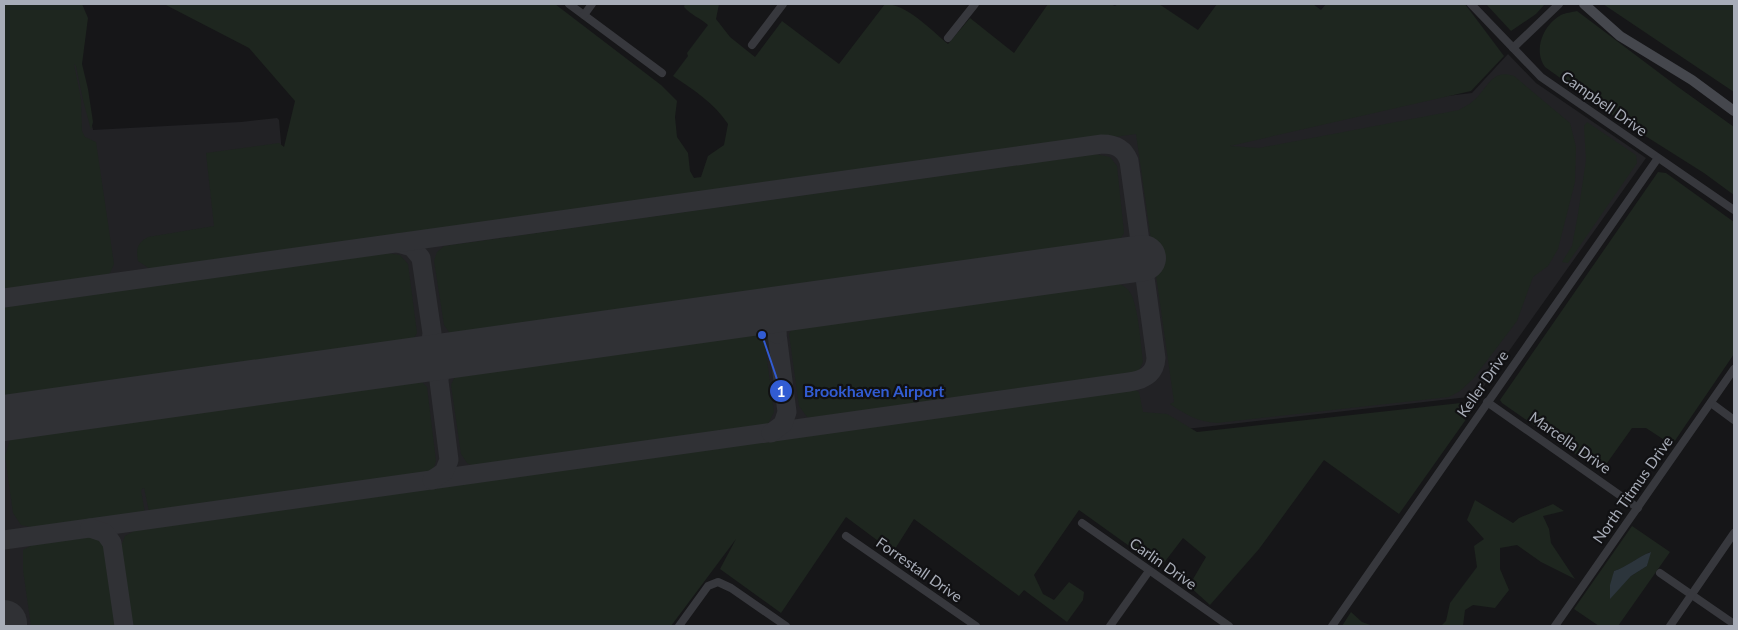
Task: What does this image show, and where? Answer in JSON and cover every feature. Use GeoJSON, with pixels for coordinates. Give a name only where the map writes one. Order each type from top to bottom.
{"type":"FeatureCollection","features":[{"type":"Feature","properties":{"kind":"main road"},"geometry":{"type":"LineString","coordinates":[[1584,4],[1620,36],[1692,80],[1734,111]]}},
{"type":"Feature","properties":{"kind":"street"},"geometry":{"type":"LineString","coordinates":[[569,4],[662,74]]}},
{"type":"Feature","properties":{"kind":"street"},"geometry":{"type":"LineString","coordinates":[[584,15],[592,4]]}},
{"type":"Feature","properties":{"kind":"street"},"geometry":{"type":"LineString","coordinates":[[752,45],[783,4]]}},
{"type":"Feature","properties":{"kind":"street"},"geometry":{"type":"LineString","coordinates":[[948,38],[975,4]]}},
{"type":"Feature","properties":{"kind":"street","name":"Campbell Drive"},"geometry":{"type":"LineString","coordinates":[[1472,4],[1541,77],[1734,210]]}},
{"type":"Feature","properties":{"kind":"street"},"geometry":{"type":"LineString","coordinates":[[1513,48],[1559,4]]}},
{"type":"Feature","properties":{"kind":"street","name":"Keller Drive"},"geometry":{"type":"LineString","coordinates":[[1332,626],[1658,158]]}},
{"type":"Feature","properties":{"kind":"street","name":"North Titmus Drive"},"geometry":{"type":"LineString","coordinates":[[1555,626],[1734,369]]}},
{"type":"Feature","properties":{"kind":"street","name":"Marcella Drive"},"geometry":{"type":"LineString","coordinates":[[1487,402],[1638,508]]}},
{"type":"Feature","properties":{"kind":"street"},"geometry":{"type":"LineString","coordinates":[[1710,403],[1734,420]]}},
{"type":"Feature","properties":{"kind":"street","name":"Carlin Drive"},"geometry":{"type":"LineString","coordinates":[[1082,523],[1229,626]]}},
{"type":"Feature","properties":{"kind":"street"},"geometry":{"type":"LineString","coordinates":[[1670,626],[1734,533]]}},
{"type":"Feature","properties":{"kind":"street","name":"Forrestall Drive"},"geometry":{"type":"LineString","coordinates":[[846,536],[976,626]]}},
{"type":"Feature","properties":{"kind":"street"},"geometry":{"type":"LineString","coordinates":[[1110,626],[1149,571]]}},
{"type":"Feature","properties":{"kind":"street"},"geometry":{"type":"LineString","coordinates":[[1660,573],[1734,624]]}},
{"type":"Feature","properties":{"kind":"street"},"geometry":{"type":"LineString","coordinates":[[679,626],[708,586],[718,582],[731,588],[786,626]]}},
{"type":"Feature","properties":{"kind":"shaded area"},"geometry":{"type":"Polygon","coordinates":[[[4,4],[82,4],[88,18],[82,64],[93,122],[91,130],[74,64],[81,99],[82,131],[85,137],[96,142],[114,264],[110,273],[98,280],[4,293],[4,4]]]}},
{"type":"Feature","properties":{"kind":"shaded area"},"geometry":{"type":"Polygon","coordinates":[[[66,4],[93,130],[241,122],[277,118],[279,120],[284,176],[435,216],[1472,93],[1508,54],[1536,83],[1646,158],[1477,396],[392,519],[329,626],[4,626],[4,5],[66,4]]]}},
{"type":"Feature","properties":{"kind":"shaded area"},"geometry":{"type":"Polygon","coordinates":[[[164,4],[555,4],[661,85],[677,101],[675,117],[677,137],[688,153],[690,171],[694,178],[701,177],[708,156],[724,145],[728,124],[710,103],[673,76],[708,25],[687,10],[684,7],[685,4],[719,4],[716,19],[730,37],[755,57],[782,21],[839,64],[885,4],[902,8],[910,13],[948,44],[970,18],[1014,53],[1048,4],[1110,4],[1115,6],[1118,4],[1159,4],[1198,30],[1217,4],[1313,4],[1321,10],[1326,4],[1465,4],[1504,56],[1471,91],[1230,146],[1259,148],[1459,110],[1470,104],[1495,77],[1506,74],[1514,76],[1570,123],[1576,147],[1575,182],[1558,249],[1548,266],[1533,277],[1517,321],[1473,379],[1460,391],[1449,397],[1217,423],[1192,417],[1170,404],[1174,402],[1136,134],[706,194],[704,192],[697,192],[694,196],[153,271],[138,261],[138,247],[144,239],[214,226],[206,153],[279,143],[284,147],[295,101],[249,48],[164,4]]]}},
{"type":"Feature","properties":{"kind":"shaded area"},"geometry":{"type":"Polygon","coordinates":[[[1486,4],[1545,4],[1536,14],[1511,31],[1486,4]]]}},
{"type":"Feature","properties":{"kind":"shaded area"},"geometry":{"type":"Polygon","coordinates":[[[1603,4],[1734,4],[1734,92],[1603,4]]]}},
{"type":"Feature","properties":{"kind":"shaded area"},"geometry":{"type":"Polygon","coordinates":[[[1577,11],[1734,127],[1734,195],[1704,173],[1609,113],[1545,67],[1540,53],[1540,46],[1545,31],[1561,15],[1577,11]]]}},
{"type":"Feature","properties":{"kind":"shaded area"},"geometry":{"type":"Polygon","coordinates":[[[1587,122],[1636,155],[1637,163],[1568,263],[1562,262],[1572,246],[1578,214],[1586,160],[1584,126],[1587,122]]]}},
{"type":"Feature","properties":{"kind":"shaded area"},"geometry":{"type":"Polygon","coordinates":[[[1095,154],[1110,157],[1117,166],[1124,233],[1117,244],[1104,249],[465,338],[452,336],[444,325],[434,261],[437,252],[444,246],[1095,154]]]}},
{"type":"Feature","properties":{"kind":"shaded area"},"geometry":{"type":"Polygon","coordinates":[[[1658,172],[1666,173],[1734,222],[1734,354],[1672,445],[1646,428],[1632,428],[1607,463],[1597,469],[1500,400],[1658,172]]]}},
{"type":"Feature","properties":{"kind":"shaded area"},"geometry":{"type":"Polygon","coordinates":[[[386,253],[400,255],[408,264],[417,333],[412,342],[402,346],[22,402],[4,398],[4,308],[10,305],[386,253]]]}},
{"type":"Feature","properties":{"kind":"shaded area"},"geometry":{"type":"Polygon","coordinates":[[[1104,279],[1124,286],[1129,291],[1135,304],[1143,362],[1139,370],[1130,377],[817,420],[807,417],[799,406],[789,334],[793,327],[804,323],[1104,279]]]}},
{"type":"Feature","properties":{"kind":"shaded area"},"geometry":{"type":"Polygon","coordinates":[[[746,330],[760,335],[765,345],[774,412],[768,424],[760,429],[478,468],[467,463],[461,454],[451,385],[455,376],[464,370],[746,330]]]}},
{"type":"Feature","properties":{"kind":"shaded area"},"geometry":{"type":"Polygon","coordinates":[[[409,378],[422,382],[427,387],[436,461],[433,470],[425,475],[152,514],[149,511],[144,488],[141,490],[145,513],[40,529],[21,525],[13,513],[5,456],[10,440],[28,433],[409,378]]]}},
{"type":"Feature","properties":{"kind":"shaded area"},"geometry":{"type":"Polygon","coordinates":[[[1133,389],[1139,392],[1143,412],[1167,414],[1197,432],[1479,401],[1399,514],[1324,460],[1259,549],[1210,605],[1189,586],[1206,557],[1183,538],[1160,568],[1079,510],[1034,575],[1043,594],[1054,600],[1069,582],[1084,592],[1083,600],[1067,622],[1024,590],[1019,596],[914,519],[893,552],[846,517],[781,613],[720,569],[736,539],[671,626],[131,626],[120,549],[125,536],[136,530],[1133,389]]]}},
{"type":"Feature","properties":{"kind":"shaded area"},"geometry":{"type":"Polygon","coordinates":[[[1475,500],[1513,523],[1519,518],[1553,504],[1564,511],[1543,516],[1549,529],[1551,543],[1575,579],[1541,562],[1517,545],[1500,548],[1500,569],[1509,590],[1495,608],[1473,605],[1465,610],[1463,626],[1441,626],[1446,621],[1450,603],[1477,567],[1474,546],[1484,539],[1467,520],[1475,500]]]}},
{"type":"Feature","properties":{"kind":"shaded area"},"geometry":{"type":"Polygon","coordinates":[[[1632,526],[1670,552],[1618,626],[1599,626],[1574,609],[1632,526]],[[1650,552],[1614,571],[1610,598],[1631,576],[1647,566],[1650,552]]]}},
{"type":"Feature","properties":{"kind":"shaded area"},"geometry":{"type":"Polygon","coordinates":[[[91,537],[100,541],[106,551],[116,626],[31,626],[23,570],[23,550],[32,545],[91,537]]]}},
{"type":"Feature","properties":{"kind":"shaded area"},"geometry":{"type":"Polygon","coordinates":[[[1651,552],[1647,566],[1631,576],[1610,599],[1610,585],[1614,571],[1651,552]]]}},
{"type":"Feature","properties":{"kind":"shaded area"},"geometry":{"type":"Polygon","coordinates":[[[1351,612],[1362,622],[1373,626],[1342,626],[1351,612]]]}},
{"type":"Feature","properties":{"kind":"taxiway"},"geometry":{"type":"LineString","coordinates":[[4,298],[1107,144],[1122,150],[1129,161],[1156,358],[1151,373],[1139,380],[1129,382],[4,540]]}},
{"type":"Feature","properties":{"kind":"taxiway"},"geometry":{"type":"LineString","coordinates":[[398,243],[412,247],[421,258],[432,333],[426,350],[412,361]]}},
{"type":"Feature","properties":{"kind":"taxiway"},"geometry":{"type":"LineString","coordinates":[[777,334],[778,324],[782,317],[797,307]]}},
{"type":"Feature","properties":{"kind":"taxiway"},"geometry":{"type":"LineString","coordinates":[[751,313],[767,319],[773,325],[777,334],[787,412],[783,424],[771,433]]}},
{"type":"Feature","properties":{"kind":"taxiway"},"geometry":{"type":"LineString","coordinates":[[432,480],[444,472],[449,460],[439,376],[444,365],[457,354]]}},
{"type":"Feature","properties":{"kind":"taxiway"},"geometry":{"type":"LineString","coordinates":[[90,528],[105,533],[112,543],[124,626]]}},
{"type":"Feature","properties":{"kind":"runway"},"geometry":{"type":"LineString","coordinates":[[4,418],[1143,258]]}},
{"type":"Feature","properties":{"kind":"place","name":"Brookhaven Airport"},"geometry":{"type":"Point","coordinates":[762,335]}}]}
